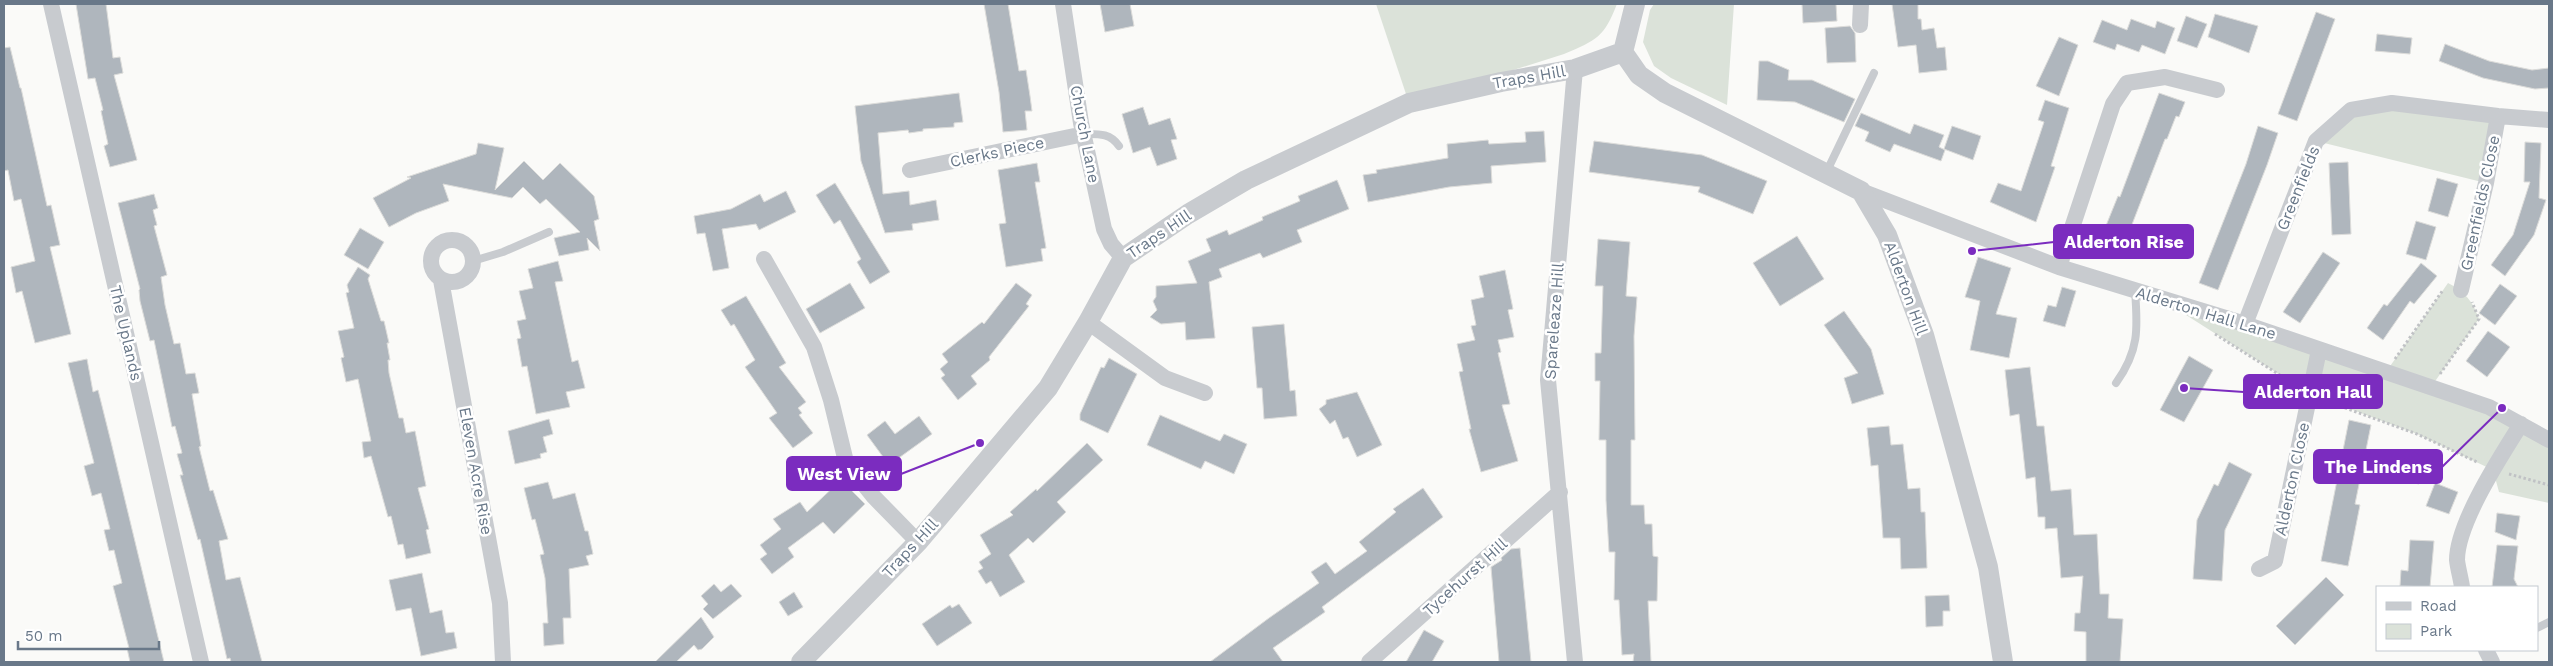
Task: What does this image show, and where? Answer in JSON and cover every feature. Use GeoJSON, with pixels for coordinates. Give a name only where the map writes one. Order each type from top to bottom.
{"type":"FeatureCollection","features":[{"type":"Feature","properties":{"kind":"street","name":"The Uplands"},"geometry":{"type":"LineString","coordinates":[[51,4],[201,662]]}},
{"type":"Feature","properties":{"kind":"street","name":"Church Lane"},"geometry":{"type":"LineString","coordinates":[[1063,4],[1084,134],[1104,229],[1111,244],[1123,258]]}},
{"type":"Feature","properties":{"kind":"street"},"geometry":{"type":"LineString","coordinates":[[1635,4],[1623,52],[1639,75],[1665,93],[1861,191]]}},
{"type":"Feature","properties":{"kind":"street"},"geometry":{"type":"LineString","coordinates":[[1860,25],[1861,4]]}},
{"type":"Feature","properties":{"kind":"street","name":"Traps Hill"},"geometry":{"type":"LineString","coordinates":[[801,662],[918,542],[1048,388],[1088,322],[1123,258],[1188,214],[1246,180],[1409,103],[1501,82],[1575,69],[1623,52]]}},
{"type":"Feature","properties":{"kind":"street","name":"Spareleaze Hill"},"geometry":{"type":"LineString","coordinates":[[1575,69],[1548,380],[1575,662]]}},
{"type":"Feature","properties":{"kind":"street"},"geometry":{"type":"LineString","coordinates":[[2059,267],[2113,104],[2127,83],[2165,77],[2217,90]]}},
{"type":"Feature","properties":{"kind":"street","name":"Greenfields"},"geometry":{"type":"LineString","coordinates":[[2245,324],[2316,141],[2352,110],[2392,103],[2498,116],[2549,120]]}},
{"type":"Feature","properties":{"kind":"street","name":"Greenfields Close"},"geometry":{"type":"LineString","coordinates":[[2462,284],[2486,183],[2498,116]]}},
{"type":"Feature","properties":{"kind":"street","name":"Clerks Piece"},"geometry":{"type":"LineString","coordinates":[[910,170],[1084,134]]}},
{"type":"Feature","properties":{"kind":"street","name":"Alderton Hall Lane"},"geometry":{"type":"LineString","coordinates":[[1861,191],[2059,267],[2245,324],[2489,407],[2549,440]]}},
{"type":"Feature","properties":{"kind":"street","name":"Alderton Hill"},"geometry":{"type":"LineString","coordinates":[[1861,191],[1887,236],[1924,335],[1988,567],[2003,662]]}},
{"type":"Feature","properties":{"kind":"street"},"geometry":{"type":"LineString","coordinates":[[451,240],[458,241],[469,248],[474,261],[469,275],[456,283],[442,280],[432,270],[430,264],[431,257],[438,245],[451,240]]}},
{"type":"Feature","properties":{"kind":"street"},"geometry":{"type":"LineString","coordinates":[[764,259],[814,347],[831,400],[846,462],[874,497],[918,542]]}},
{"type":"Feature","properties":{"kind":"street","name":"Eleven Acre Rise"},"geometry":{"type":"LineString","coordinates":[[442,280],[500,603],[503,662]]}},
{"type":"Feature","properties":{"kind":"street"},"geometry":{"type":"LineString","coordinates":[[1088,322],[1165,378],[1205,393]]}},
{"type":"Feature","properties":{"kind":"street","name":"Alderton Close"},"geometry":{"type":"LineString","coordinates":[[2259,569],[2275,561],[2319,350]]}},
{"type":"Feature","properties":{"kind":"street"},"geometry":{"type":"LineString","coordinates":[[2462,586],[2457,560],[2464,529],[2493,470],[2522,424]]}},
{"type":"Feature","properties":{"kind":"street","name":"Tycehurst Hill"},"geometry":{"type":"LineString","coordinates":[[1369,662],[1560,492]]}},
{"type":"Feature","properties":{"kind":"lane"},"geometry":{"type":"LineString","coordinates":[[1826,173],[1874,73]]}},
{"type":"Feature","properties":{"kind":"lane"},"geometry":{"type":"LineString","coordinates":[[1084,134],[1105,134],[1115,140],[1119,146]]}},
{"type":"Feature","properties":{"kind":"lane"},"geometry":{"type":"LineString","coordinates":[[474,261],[504,252],[549,232]]}},
{"type":"Feature","properties":{"kind":"lane"},"geometry":{"type":"LineString","coordinates":[[2116,383],[2126,369],[2136,344],[2135,291]]}},
{"type":"Feature","properties":{"kind":"path"},"geometry":{"type":"LineString","coordinates":[[2386,372],[2448,284],[2462,284],[2480,319],[2431,387]]}},
{"type":"Feature","properties":{"kind":"path"},"geometry":{"type":"LineString","coordinates":[[2206,329],[2310,394],[2417,434],[2493,470],[2549,486]]}},
{"type":"Feature","properties":{"kind":"green space"},"geometry":{"type":"Polygon","coordinates":[[[1376,4],[1617,4],[1603,31],[1592,41],[1584,45],[1564,54],[1409,103],[1376,4]]]}},
{"type":"Feature","properties":{"kind":"green space"},"geometry":{"type":"Polygon","coordinates":[[[1654,4],[1734,4],[1727,105],[1671,78],[1654,66],[1643,42],[1650,10],[1654,4]]]}},
{"type":"Feature","properties":{"kind":"green space"},"geometry":{"type":"Polygon","coordinates":[[[2392,103],[2498,116],[2486,183],[2316,141],[2351,110],[2392,103]]]}},
{"type":"Feature","properties":{"kind":"green space"},"geometry":{"type":"Polygon","coordinates":[[[2448,283],[2468,298],[2479,319],[2431,387],[2549,440],[2549,503],[2499,492],[2493,470],[2417,434],[2310,394],[2161,299],[2386,372],[2448,283]]]}},
{"type":"Feature","properties":{"kind":"building"},"geometry":{"type":"Polygon","coordinates":[[[76,4],[106,4],[113,58],[120,57],[123,73],[114,75],[137,160],[110,167],[104,146],[108,144],[101,111],[103,110],[95,78],[88,79],[76,4]]]}},
{"type":"Feature","properties":{"kind":"building"},"geometry":{"type":"Polygon","coordinates":[[[984,4],[1008,4],[1019,71],[1026,70],[1030,96],[1032,111],[1025,111],[1027,130],[1003,132],[999,92],[984,4]]]}},
{"type":"Feature","properties":{"kind":"building"},"geometry":{"type":"Polygon","coordinates":[[[1100,4],[1130,4],[1134,26],[1105,32],[1100,4]]]}},
{"type":"Feature","properties":{"kind":"building"},"geometry":{"type":"Polygon","coordinates":[[[1802,4],[1836,4],[1837,21],[1803,23],[1802,4]]]}},
{"type":"Feature","properties":{"kind":"building"},"geometry":{"type":"Polygon","coordinates":[[[1892,4],[1918,4],[1918,19],[1921,19],[1922,30],[1934,28],[1937,48],[1945,47],[1947,70],[1919,73],[1916,45],[1898,47],[1892,4]]]}},
{"type":"Feature","properties":{"kind":"building"},"geometry":{"type":"Polygon","coordinates":[[[2316,12],[2335,19],[2297,121],[2278,114],[2316,12]]]}},
{"type":"Feature","properties":{"kind":"building"},"geometry":{"type":"Polygon","coordinates":[[[2215,14],[2258,26],[2249,53],[2208,37],[2215,14]]]}},
{"type":"Feature","properties":{"kind":"building"},"geometry":{"type":"Polygon","coordinates":[[[2186,16],[2207,24],[2197,48],[2177,41],[2186,16]]]}},
{"type":"Feature","properties":{"kind":"building"},"geometry":{"type":"Polygon","coordinates":[[[2131,19],[2155,28],[2157,21],[2175,28],[2165,54],[2142,45],[2139,52],[2117,44],[2115,50],[2093,42],[2102,20],[2127,30],[2131,19]]]}},
{"type":"Feature","properties":{"kind":"building"},"geometry":{"type":"Polygon","coordinates":[[[1850,26],[1855,33],[1856,62],[1827,63],[1825,28],[1850,26]]]}},
{"type":"Feature","properties":{"kind":"building"},"geometry":{"type":"Polygon","coordinates":[[[2377,34],[2412,38],[2410,54],[2375,51],[2377,34]]]}},
{"type":"Feature","properties":{"kind":"building"},"geometry":{"type":"Polygon","coordinates":[[[2059,37],[2078,45],[2059,96],[2036,86],[2059,37]]]}},
{"type":"Feature","properties":{"kind":"building"},"geometry":{"type":"Polygon","coordinates":[[[2445,44],[2489,61],[2532,70],[2549,68],[2549,88],[2535,89],[2483,78],[2439,61],[2445,44]]]}},
{"type":"Feature","properties":{"kind":"building"},"geometry":{"type":"Polygon","coordinates":[[[10,47],[47,206],[51,205],[60,245],[50,247],[71,334],[35,343],[22,291],[16,293],[11,267],[35,261],[21,199],[14,201],[8,170],[4,171],[4,48],[10,47]]]}},
{"type":"Feature","properties":{"kind":"building"},"geometry":{"type":"Polygon","coordinates":[[[1759,61],[1768,61],[1789,70],[1788,80],[1812,80],[1855,99],[1844,122],[1795,102],[1757,100],[1759,61]]]}},
{"type":"Feature","properties":{"kind":"building"},"geometry":{"type":"Polygon","coordinates":[[[959,93],[963,122],[954,123],[954,127],[923,129],[923,131],[909,133],[908,130],[878,133],[883,194],[909,191],[910,205],[936,200],[939,220],[912,224],[913,230],[885,233],[861,161],[855,106],[959,93]]]}},
{"type":"Feature","properties":{"kind":"building"},"geometry":{"type":"Polygon","coordinates":[[[2159,93],[2185,102],[2179,117],[2176,116],[2167,139],[2165,139],[2131,227],[2154,236],[2147,256],[2101,238],[2118,196],[2120,197],[2159,93]]]}},
{"type":"Feature","properties":{"kind":"building"},"geometry":{"type":"Polygon","coordinates":[[[2045,100],[2069,108],[2051,166],[2055,167],[2036,222],[1990,202],[1998,183],[2021,191],[2044,122],[2038,120],[2045,100]]]}},
{"type":"Feature","properties":{"kind":"building"},"geometry":{"type":"Polygon","coordinates":[[[1143,107],[1149,125],[1170,118],[1177,139],[1171,140],[1177,159],[1157,166],[1150,147],[1133,153],[1122,114],[1143,107]]]}},
{"type":"Feature","properties":{"kind":"building"},"geometry":{"type":"Polygon","coordinates":[[[1861,113],[1910,134],[1914,124],[1944,135],[1939,147],[1945,150],[1941,161],[1894,144],[1890,152],[1865,141],[1869,132],[1855,126],[1861,113]]]}},
{"type":"Feature","properties":{"kind":"building"},"geometry":{"type":"Polygon","coordinates":[[[1952,126],[1981,136],[1973,160],[1944,149],[1952,126]]]}},
{"type":"Feature","properties":{"kind":"building"},"geometry":{"type":"Polygon","coordinates":[[[2258,126],[2278,133],[2218,290],[2199,283],[2246,164],[2258,126]]]}},
{"type":"Feature","properties":{"kind":"building"},"geometry":{"type":"Polygon","coordinates":[[[1544,131],[1546,162],[1491,166],[1492,183],[1449,187],[1368,202],[1363,175],[1377,173],[1376,170],[1448,158],[1447,144],[1488,140],[1489,144],[1526,142],[1525,132],[1544,131]]]}},
{"type":"Feature","properties":{"kind":"building"},"geometry":{"type":"Polygon","coordinates":[[[1594,141],[1702,155],[1767,181],[1753,214],[1698,192],[1700,187],[1589,172],[1594,141]]]}},
{"type":"Feature","properties":{"kind":"building"},"geometry":{"type":"Polygon","coordinates":[[[2525,142],[2541,143],[2539,198],[2546,200],[2534,235],[2505,276],[2491,265],[2513,235],[2530,182],[2524,182],[2525,142]]]}},
{"type":"Feature","properties":{"kind":"building"},"geometry":{"type":"Polygon","coordinates":[[[478,143],[504,148],[495,190],[524,161],[543,180],[560,163],[594,196],[599,219],[594,221],[600,251],[587,238],[589,250],[559,256],[554,238],[580,232],[546,199],[540,204],[523,187],[512,198],[443,184],[449,201],[416,213],[389,227],[373,198],[411,178],[407,177],[476,154],[478,143]]]}},
{"type":"Feature","properties":{"kind":"building"},"geometry":{"type":"Polygon","coordinates":[[[2348,162],[2351,234],[2332,235],[2329,163],[2348,162]]]}},
{"type":"Feature","properties":{"kind":"building"},"geometry":{"type":"Polygon","coordinates":[[[1037,163],[1040,182],[1035,182],[1046,248],[1041,249],[1043,261],[1006,267],[999,224],[1006,223],[998,170],[1037,163]]]}},
{"type":"Feature","properties":{"kind":"building"},"geometry":{"type":"Polygon","coordinates":[[[2437,178],[2458,184],[2448,217],[2428,211],[2437,178]]]}},
{"type":"Feature","properties":{"kind":"building"},"geometry":{"type":"Polygon","coordinates":[[[1337,180],[1349,209],[1297,230],[1302,242],[1263,258],[1260,253],[1219,269],[1222,277],[1209,282],[1215,338],[1186,340],[1185,322],[1161,324],[1150,317],[1157,310],[1153,301],[1156,297],[1156,286],[1197,283],[1188,261],[1211,251],[1206,239],[1227,230],[1229,235],[1263,220],[1262,217],[1300,201],[1298,196],[1337,180]]]}},
{"type":"Feature","properties":{"kind":"building"},"geometry":{"type":"Polygon","coordinates":[[[835,183],[890,272],[870,284],[857,262],[861,259],[840,220],[834,224],[816,195],[835,183]]]}},
{"type":"Feature","properties":{"kind":"building"},"geometry":{"type":"Polygon","coordinates":[[[786,191],[796,212],[759,230],[756,224],[722,229],[729,268],[713,271],[705,233],[697,234],[694,216],[731,209],[760,194],[764,202],[786,191]]]}},
{"type":"Feature","properties":{"kind":"building"},"geometry":{"type":"Polygon","coordinates":[[[154,194],[158,208],[153,210],[157,225],[154,226],[167,275],[161,277],[165,305],[174,344],[180,343],[186,374],[195,373],[199,393],[192,394],[201,446],[199,447],[210,491],[213,490],[228,539],[219,541],[226,580],[240,577],[262,662],[231,662],[230,658],[227,659],[200,539],[198,540],[180,475],[183,475],[177,454],[182,453],[175,426],[172,427],[154,340],[150,341],[140,301],[140,289],[118,203],[154,194]]]}},
{"type":"Feature","properties":{"kind":"building"},"geometry":{"type":"Polygon","coordinates":[[[2416,221],[2436,227],[2426,260],[2406,254],[2416,221]]]}},
{"type":"Feature","properties":{"kind":"building"},"geometry":{"type":"Polygon","coordinates":[[[360,228],[384,242],[368,269],[344,255],[360,228]]]}},
{"type":"Feature","properties":{"kind":"building"},"geometry":{"type":"Polygon","coordinates":[[[1797,236],[1824,279],[1780,306],[1753,263],[1797,236]]]}},
{"type":"Feature","properties":{"kind":"building"},"geometry":{"type":"Polygon","coordinates":[[[1598,239],[1630,242],[1626,296],[1637,297],[1634,336],[1635,440],[1631,440],[1631,505],[1644,505],[1645,524],[1652,524],[1653,556],[1658,557],[1657,601],[1648,601],[1651,662],[1633,662],[1634,654],[1622,655],[1619,600],[1614,600],[1615,552],[1609,552],[1606,500],[1606,440],[1599,440],[1600,381],[1595,381],[1595,353],[1601,353],[1603,286],[1595,286],[1598,239]]]}},
{"type":"Feature","properties":{"kind":"building"},"geometry":{"type":"Polygon","coordinates":[[[2323,252],[2340,263],[2300,323],[2283,312],[2323,252]]]}},
{"type":"Feature","properties":{"kind":"building"},"geometry":{"type":"Polygon","coordinates":[[[1978,257],[2011,268],[1996,314],[2017,318],[2009,358],[1970,350],[1980,301],[1965,297],[1978,257]]]}},
{"type":"Feature","properties":{"kind":"building"},"geometry":{"type":"Polygon","coordinates":[[[558,261],[563,281],[555,282],[572,362],[578,360],[585,388],[566,392],[570,407],[536,414],[527,366],[522,367],[517,339],[521,338],[517,321],[526,319],[519,291],[533,288],[528,269],[558,261]]]}},
{"type":"Feature","properties":{"kind":"building"},"geometry":{"type":"Polygon","coordinates":[[[2421,263],[2437,276],[2414,304],[2410,301],[2383,340],[2367,328],[2384,304],[2387,306],[2421,263]]]}},
{"type":"Feature","properties":{"kind":"building"},"geometry":{"type":"Polygon","coordinates":[[[358,267],[370,275],[368,279],[381,321],[384,321],[389,343],[387,343],[390,360],[388,360],[389,373],[399,418],[403,418],[406,433],[415,431],[426,486],[418,488],[429,529],[426,530],[431,553],[406,559],[403,544],[398,545],[391,516],[388,517],[371,456],[364,458],[362,442],[371,441],[358,379],[346,382],[341,358],[344,357],[338,331],[354,328],[346,293],[349,292],[347,285],[358,267]]]}},
{"type":"Feature","properties":{"kind":"building"},"geometry":{"type":"Polygon","coordinates":[[[1505,270],[1513,309],[1508,310],[1514,337],[1498,340],[1501,352],[1498,353],[1510,404],[1502,405],[1518,461],[1481,472],[1469,429],[1471,429],[1459,372],[1463,371],[1457,344],[1475,340],[1471,326],[1476,325],[1471,300],[1484,297],[1479,276],[1505,270]]]}},
{"type":"Feature","properties":{"kind":"building"},"geometry":{"type":"Polygon","coordinates":[[[850,283],[865,308],[820,333],[806,309],[850,283]]]}},
{"type":"Feature","properties":{"kind":"building"},"geometry":{"type":"Polygon","coordinates":[[[1016,283],[1032,295],[1026,304],[1029,306],[989,357],[990,360],[971,376],[977,384],[958,400],[941,378],[945,375],[940,369],[948,362],[942,354],[982,322],[984,324],[1016,283]]]}},
{"type":"Feature","properties":{"kind":"building"},"geometry":{"type":"Polygon","coordinates":[[[2500,284],[2517,296],[2495,325],[2479,313],[2500,284]]]}},
{"type":"Feature","properties":{"kind":"building"},"geometry":{"type":"Polygon","coordinates":[[[2062,287],[2076,291],[2065,327],[2043,321],[2048,305],[2056,307],[2062,287]]]}},
{"type":"Feature","properties":{"kind":"building"},"geometry":{"type":"Polygon","coordinates":[[[746,296],[786,363],[779,367],[806,402],[798,408],[802,413],[799,415],[813,433],[793,448],[769,418],[777,413],[745,367],[755,360],[734,324],[731,326],[721,310],[746,296]]]}},
{"type":"Feature","properties":{"kind":"building"},"geometry":{"type":"Polygon","coordinates":[[[1844,311],[1871,349],[1884,394],[1852,404],[1844,378],[1858,373],[1824,325],[1844,311]]]}},
{"type":"Feature","properties":{"kind":"building"},"geometry":{"type":"Polygon","coordinates":[[[1284,324],[1290,391],[1295,390],[1297,416],[1264,419],[1262,388],[1257,388],[1252,327],[1284,324]]]}},
{"type":"Feature","properties":{"kind":"building"},"geometry":{"type":"Polygon","coordinates":[[[2488,331],[2510,347],[2487,377],[2466,361],[2488,331]]]}},
{"type":"Feature","properties":{"kind":"building"},"geometry":{"type":"Polygon","coordinates":[[[2189,356],[2213,370],[2184,422],[2160,410],[2189,356]]]}},
{"type":"Feature","properties":{"kind":"building"},"geometry":{"type":"Polygon","coordinates":[[[1109,358],[1137,374],[1108,433],[1080,420],[1080,414],[1101,367],[1104,368],[1109,358]]]}},
{"type":"Feature","properties":{"kind":"building"},"geometry":{"type":"Polygon","coordinates":[[[87,359],[93,392],[98,390],[164,662],[130,662],[127,648],[129,648],[113,586],[122,583],[114,550],[109,551],[104,530],[110,529],[101,493],[92,496],[84,466],[94,463],[68,363],[87,359]]]}},
{"type":"Feature","properties":{"kind":"building"},"geometry":{"type":"Polygon","coordinates":[[[2030,367],[2037,426],[2044,426],[2051,491],[2071,489],[2074,535],[2097,534],[2100,594],[2109,594],[2108,618],[2123,619],[2120,662],[2086,662],[2086,632],[2074,631],[2075,613],[2080,613],[2083,576],[2061,578],[2057,528],[2045,529],[2045,517],[2038,517],[2035,477],[2026,479],[2019,414],[2010,416],[2005,370],[2030,367]]]}},
{"type":"Feature","properties":{"kind":"building"},"geometry":{"type":"Polygon","coordinates":[[[1357,392],[1382,445],[1357,457],[1348,437],[1343,439],[1335,420],[1330,424],[1319,409],[1326,404],[1326,400],[1357,392]]]}},
{"type":"Feature","properties":{"kind":"building"},"geometry":{"type":"Polygon","coordinates":[[[1160,415],[1220,441],[1224,434],[1247,444],[1234,474],[1205,461],[1201,469],[1147,445],[1160,415]]]}},
{"type":"Feature","properties":{"kind":"building"},"geometry":{"type":"Polygon","coordinates":[[[919,416],[932,434],[889,465],[867,435],[885,421],[895,434],[919,416]]]}},
{"type":"Feature","properties":{"kind":"building"},"geometry":{"type":"Polygon","coordinates":[[[549,419],[553,434],[543,437],[547,452],[540,454],[541,458],[515,464],[508,431],[549,419]]]}},
{"type":"Feature","properties":{"kind":"building"},"geometry":{"type":"Polygon","coordinates":[[[2349,420],[2371,425],[2355,504],[2360,505],[2348,566],[2321,561],[2349,420]]]}},
{"type":"Feature","properties":{"kind":"building"},"geometry":{"type":"Polygon","coordinates":[[[1889,426],[1891,445],[1903,444],[1908,489],[1920,488],[1921,512],[1925,512],[1927,568],[1901,569],[1900,538],[1883,538],[1878,465],[1871,466],[1867,428],[1889,426]]]}},
{"type":"Feature","properties":{"kind":"building"},"geometry":{"type":"Polygon","coordinates":[[[1087,443],[1103,460],[1057,502],[1066,512],[1033,543],[1028,538],[1009,555],[1025,582],[1000,597],[991,581],[986,584],[978,571],[983,568],[979,562],[991,554],[980,535],[1013,515],[1010,512],[1036,489],[1037,491],[1087,443]]]}},
{"type":"Feature","properties":{"kind":"building"},"geometry":{"type":"Polygon","coordinates":[[[2398,454],[2424,460],[2419,484],[2393,479],[2398,454]]]}},
{"type":"Feature","properties":{"kind":"building"},"geometry":{"type":"Polygon","coordinates":[[[2229,462],[2252,474],[2225,530],[2222,581],[2193,579],[2197,520],[2214,484],[2218,486],[2229,462]]]}},
{"type":"Feature","properties":{"kind":"building"},"geometry":{"type":"Polygon","coordinates":[[[841,480],[865,504],[834,534],[823,522],[788,548],[794,557],[772,574],[760,559],[767,554],[760,545],[781,529],[773,519],[800,502],[807,512],[841,480]]]}},
{"type":"Feature","properties":{"kind":"building"},"geometry":{"type":"Polygon","coordinates":[[[548,482],[553,499],[575,493],[585,531],[588,531],[593,554],[586,556],[589,565],[569,569],[571,618],[563,618],[564,644],[544,646],[543,623],[548,623],[545,578],[540,555],[544,554],[535,519],[532,520],[524,488],[548,482]]]}},
{"type":"Feature","properties":{"kind":"building"},"geometry":{"type":"Polygon","coordinates":[[[2435,483],[2458,492],[2449,514],[2426,506],[2435,483]]]}},
{"type":"Feature","properties":{"kind":"building"},"geometry":{"type":"Polygon","coordinates":[[[1423,488],[1443,517],[1322,607],[1325,612],[1273,648],[1283,662],[1210,662],[1319,583],[1311,572],[1326,562],[1335,574],[1367,551],[1359,542],[1396,512],[1393,509],[1423,488]]]}},
{"type":"Feature","properties":{"kind":"building"},"geometry":{"type":"Polygon","coordinates":[[[2497,513],[2520,516],[2516,540],[2495,532],[2497,513]]]}},
{"type":"Feature","properties":{"kind":"building"},"geometry":{"type":"Polygon","coordinates":[[[2410,540],[2434,541],[2430,586],[2400,586],[2401,570],[2408,571],[2410,540]]]}},
{"type":"Feature","properties":{"kind":"building"},"geometry":{"type":"Polygon","coordinates":[[[2497,545],[2518,546],[2514,579],[2518,586],[2492,586],[2497,545]]]}},
{"type":"Feature","properties":{"kind":"building"},"geometry":{"type":"Polygon","coordinates":[[[1520,548],[1531,662],[1499,662],[1491,567],[1502,560],[1501,558],[1511,549],[1520,548]]]}},
{"type":"Feature","properties":{"kind":"building"},"geometry":{"type":"Polygon","coordinates":[[[422,573],[430,613],[442,610],[446,633],[454,632],[457,648],[421,656],[411,608],[396,611],[389,580],[422,573]]]}},
{"type":"Feature","properties":{"kind":"building"},"geometry":{"type":"Polygon","coordinates":[[[2326,577],[2344,595],[2295,645],[2276,626],[2326,577]]]}},
{"type":"Feature","properties":{"kind":"building"},"geometry":{"type":"Polygon","coordinates":[[[714,584],[721,592],[731,584],[742,596],[713,619],[703,609],[708,604],[701,596],[714,584]]]}},
{"type":"Feature","properties":{"kind":"building"},"geometry":{"type":"Polygon","coordinates":[[[794,592],[803,607],[788,616],[779,602],[794,592]]]}},
{"type":"Feature","properties":{"kind":"building"},"geometry":{"type":"Polygon","coordinates":[[[1949,595],[1950,611],[1943,611],[1943,626],[1926,627],[1925,596],[1949,595]]]}},
{"type":"Feature","properties":{"kind":"building"},"geometry":{"type":"Polygon","coordinates":[[[959,604],[972,623],[937,646],[922,624],[950,605],[952,608],[959,604]]]}},
{"type":"Feature","properties":{"kind":"building"},"geometry":{"type":"Polygon","coordinates":[[[701,617],[714,637],[702,649],[698,650],[694,645],[676,662],[655,662],[701,617]]]}},
{"type":"Feature","properties":{"kind":"building"},"geometry":{"type":"Polygon","coordinates":[[[1424,630],[1444,641],[1432,662],[1406,662],[1424,630]]]}},
{"type":"Feature","properties":{"kind":"place","name":"Alderton Rise"},"geometry":{"type":"Point","coordinates":[1972,251]}},
{"type":"Feature","properties":{"kind":"place","name":"Alderton Hall"},"geometry":{"type":"Point","coordinates":[2184,388]}},
{"type":"Feature","properties":{"kind":"place","name":"The Lindens"},"geometry":{"type":"Point","coordinates":[2502,408]}},
{"type":"Feature","properties":{"kind":"place","name":"West View"},"geometry":{"type":"Point","coordinates":[980,443]}}]}
